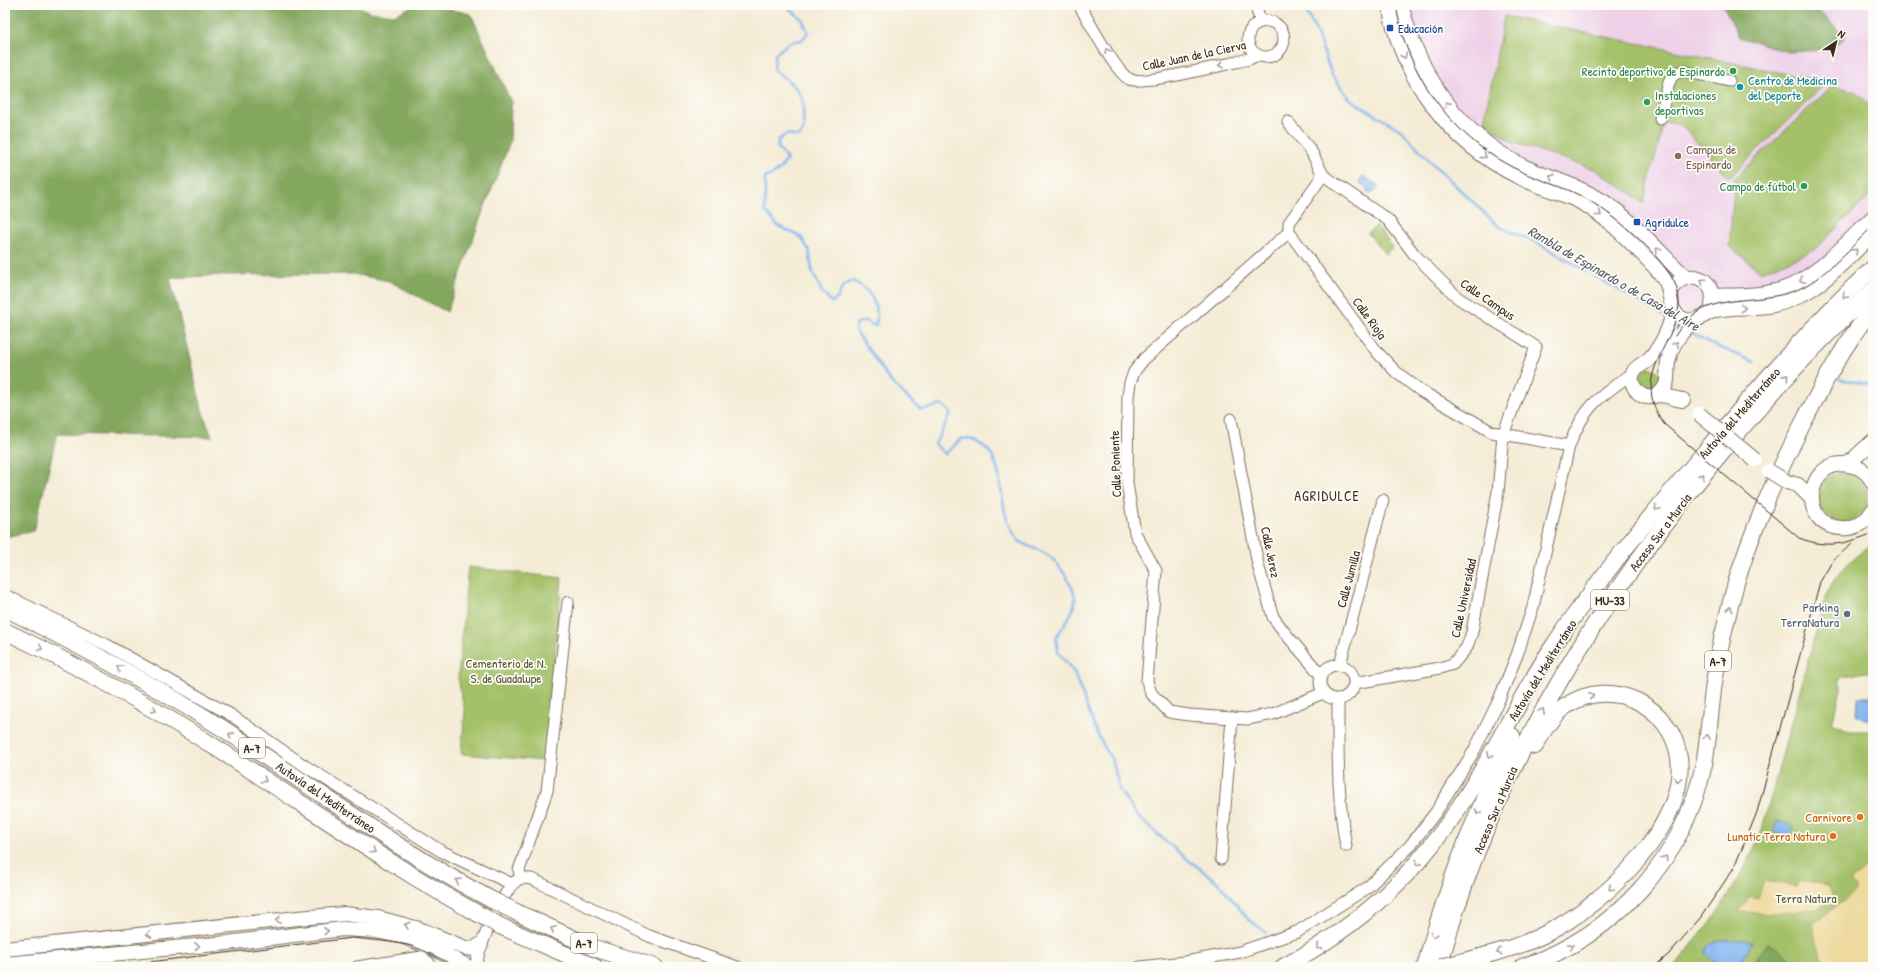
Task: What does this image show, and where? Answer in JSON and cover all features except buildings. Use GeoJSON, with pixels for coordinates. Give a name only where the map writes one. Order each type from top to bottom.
{"type":"FeatureCollection","features":[{"type":"Feature","properties":{"kind":"highway","name":"Autovía del Mediterráneo"},"geometry":{"type":"LineString","coordinates":[[1283,967],[1316,949],[1366,913],[1408,874],[1436,841],[1467,795],[1551,650],[1641,528],[1735,416],[1813,328],[1873,268]]}},
{"type":"Feature","properties":{"kind":"highway","name":"Acceso Sur a Murcia"},"geometry":{"type":"LineString","coordinates":[[1441,967],[1459,898],[1492,812],[1528,737],[1571,660],[1658,532],[1724,449],[1790,373],[1873,290]]}},
{"type":"Feature","properties":{"kind":"highway","name":"A-7"},"geometry":{"type":"LineString","coordinates":[[1522,967],[1553,956],[1599,928],[1636,895],[1652,876],[1674,845],[1691,809],[1704,764],[1714,680],[1723,634],[1736,584],[1758,519],[1792,445],[1837,360],[1873,308]]}},
{"type":"Feature","properties":{"kind":"highway","name":"Acceso Sur a Murcia"},"geometry":{"type":"LineString","coordinates":[[1425,967],[1446,894],[1480,807],[1512,736],[1545,671],[1585,603]]}},
{"type":"Feature","properties":{"kind":"highway","name":"Autovía del Mediterráneo"},"geometry":{"type":"LineString","coordinates":[[5,608],[95,654],[168,696],[221,728],[432,866],[492,900],[594,948],[655,967]]}},
{"type":"Feature","properties":{"kind":"highway","name":"Autovía del Mediterráneo"},"geometry":{"type":"LineString","coordinates":[[5,631],[83,669],[134,698],[221,751],[395,866],[484,918],[596,967]]}},
{"type":"Feature","properties":{"kind":"highway"},"geometry":{"type":"LineString","coordinates":[[1594,694],[1612,694],[1623,696],[1649,707],[1657,714],[1669,729],[1677,749],[1679,768],[1678,780],[1668,815],[1650,843],[1628,871],[1614,886],[1568,922],[1522,944],[1441,967],[1466,900],[1501,815],[1531,752],[1553,718],[1566,706],[1594,694]]}},
{"type":"Feature","properties":{"kind":"main road"},"geometry":{"type":"LineString","coordinates":[[1389,5],[1395,29],[1408,64],[1424,93],[1447,125],[1474,149],[1493,163],[1517,176],[1575,200],[1598,213],[1617,229],[1666,281],[1671,303],[1672,319],[1665,336],[1646,362],[1638,366],[1633,373],[1633,384],[1637,392],[1645,397],[1658,395],[1683,400]]}},
{"type":"Feature","properties":{"kind":"main road"},"geometry":{"type":"LineString","coordinates":[[1401,5],[1410,36],[1424,69],[1444,101],[1470,129],[1493,148],[1514,161],[1580,188],[1606,203],[1632,225],[1686,277]]}},
{"type":"Feature","properties":{"kind":"main road"},"geometry":{"type":"LineString","coordinates":[[1713,296],[1763,293],[1781,290],[1802,280],[1820,268],[1873,217]]}},
{"type":"Feature","properties":{"kind":"main road"},"geometry":{"type":"LineString","coordinates":[[1658,395],[1665,390],[1668,380],[1668,359],[1685,328],[1715,310],[1773,305],[1797,298],[1817,286],[1873,234]]}},
{"type":"Feature","properties":{"kind":"main road"},"geometry":{"type":"LineString","coordinates":[[1694,276],[1701,278],[1711,288],[1713,296],[1710,310],[1702,317],[1686,320],[1678,315],[1671,303],[1674,285],[1679,280],[1686,277],[1694,276]]}},
{"type":"Feature","properties":{"kind":"main road"},"geometry":{"type":"LineString","coordinates":[[1646,362],[1657,363],[1665,369],[1668,380],[1683,400],[1768,471],[1792,483],[1812,499]]}},
{"type":"Feature","properties":{"kind":"main road"},"geometry":{"type":"LineString","coordinates":[[1848,464],[1873,441]]}},
{"type":"Feature","properties":{"kind":"main road"},"geometry":{"type":"LineString","coordinates":[[1792,483],[1805,485],[1832,466],[1848,464],[1858,467],[1872,481]]}},
{"type":"Feature","properties":{"kind":"main road"},"geometry":{"type":"LineString","coordinates":[[1872,481],[1873,464]]}},
{"type":"Feature","properties":{"kind":"main road"},"geometry":{"type":"LineString","coordinates":[[1818,476],[1813,487],[1812,499],[1818,515],[1833,527],[1846,529],[1852,528],[1859,525],[1872,514]]}},
{"type":"Feature","properties":{"kind":"main road"},"geometry":{"type":"LineString","coordinates":[[5,949],[345,914],[378,918],[404,924],[465,948],[474,949],[481,944]]}},
{"type":"Feature","properties":{"kind":"main road"},"geometry":{"type":"LineString","coordinates":[[5,964],[227,943],[344,929],[376,931],[404,937],[474,966]]}},
{"type":"Feature","properties":{"kind":"main road"},"geometry":{"type":"LineString","coordinates":[[434,935],[474,966]]}},
{"type":"Feature","properties":{"kind":"street","name":"Calle Juan de la Cierva"},"geometry":{"type":"LineString","coordinates":[[1079,5],[1115,64],[1123,75],[1130,80],[1148,81],[1249,59],[1258,55]]}},
{"type":"Feature","properties":{"kind":"street"},"geometry":{"type":"LineString","coordinates":[[1255,5],[1263,21]]}},
{"type":"Feature","properties":{"kind":"street"},"geometry":{"type":"LineString","coordinates":[[1260,5],[1263,21]]}},
{"type":"Feature","properties":{"kind":"street"},"geometry":{"type":"LineString","coordinates":[[1263,21],[1278,25],[1282,29],[1284,40],[1280,51],[1270,56],[1258,55],[1250,46],[1249,34],[1256,24],[1263,21]]}},
{"type":"Feature","properties":{"kind":"street"},"geometry":{"type":"LineString","coordinates":[[1702,75],[1708,65]]}},
{"type":"Feature","properties":{"kind":"street"},"geometry":{"type":"LineString","coordinates":[[1660,119],[1671,77],[1683,71],[1729,81]]}},
{"type":"Feature","properties":{"kind":"street"},"geometry":{"type":"LineString","coordinates":[[1288,122],[1311,151],[1323,175],[1289,223],[1289,232]]}},
{"type":"Feature","properties":{"kind":"street","name":"Calle Campus"},"geometry":{"type":"LineString","coordinates":[[1323,175],[1388,220],[1415,255],[1458,298],[1536,347],[1504,435]]}},
{"type":"Feature","properties":{"kind":"street","name":"Calle Rioja"},"geometry":{"type":"LineString","coordinates":[[1289,232],[1377,352],[1396,372],[1421,391],[1492,432],[1569,446]]}},
{"type":"Feature","properties":{"kind":"street","name":"Calle Poniente"},"geometry":{"type":"LineString","coordinates":[[1289,232],[1144,359],[1134,372],[1130,383],[1128,397],[1127,483],[1135,533],[1156,571],[1147,681],[1151,693],[1159,703],[1169,712],[1189,715],[1247,719],[1272,714],[1323,693]]}},
{"type":"Feature","properties":{"kind":"street"},"geometry":{"type":"LineString","coordinates":[[1140,967],[1168,966],[1240,952],[1298,932],[1367,888],[1409,847],[1436,812],[1474,751],[1498,702],[1517,656],[1534,607],[1569,446],[1584,414],[1599,397],[1633,373]]}},
{"type":"Feature","properties":{"kind":"street"},"geometry":{"type":"LineString","coordinates":[[1599,397],[1619,387],[1629,388],[1637,392]]}},
{"type":"Feature","properties":{"kind":"street","name":"Calle Jerez"},"geometry":{"type":"LineString","coordinates":[[1231,419],[1258,565],[1273,617],[1284,633],[1321,675]]}},
{"type":"Feature","properties":{"kind":"street","name":"Calle Universidad"},"geometry":{"type":"LineString","coordinates":[[1355,683],[1440,668],[1453,664],[1467,647],[1472,632],[1494,511],[1504,435]]}},
{"type":"Feature","properties":{"kind":"street","name":"Calle Jumilla"},"geometry":{"type":"LineString","coordinates":[[1340,665],[1383,500]]}},
{"type":"Feature","properties":{"kind":"street"},"geometry":{"type":"LineString","coordinates":[[5,595],[107,645],[231,715],[332,783],[441,851],[516,881],[532,879],[553,891],[649,936],[737,967]]}},
{"type":"Feature","properties":{"kind":"street"},"geometry":{"type":"LineString","coordinates":[[474,966],[481,944],[495,913],[516,881],[547,791],[568,602]]}},
{"type":"Feature","properties":{"kind":"street"},"geometry":{"type":"LineString","coordinates":[[1332,665],[1340,665],[1351,671],[1355,683],[1352,693],[1348,697],[1338,700],[1327,697],[1323,693],[1320,681],[1321,675],[1326,669],[1332,665]]}},
{"type":"Feature","properties":{"kind":"street"},"geometry":{"type":"LineString","coordinates":[[1338,700],[1338,771],[1342,827],[1346,846]]}},
{"type":"Feature","properties":{"kind":"street"},"geometry":{"type":"LineString","coordinates":[[1221,859],[1232,718]]}},
{"type":"Feature","properties":{"kind":"street"},"geometry":{"type":"LineString","coordinates":[[357,967],[422,957],[429,963],[430,967]]}},
{"type":"Feature","properties":{"kind":"shaded area","name":"Campus de Espinardo"},"geometry":{"type":"Polygon","coordinates":[[[1389,5],[1873,5],[1873,234],[1825,279],[1691,320],[1617,229],[1493,163],[1389,5]]]}},
{"type":"Feature","properties":{"kind":"green space"},"geometry":{"type":"Polygon","coordinates":[[[5,5],[356,5],[370,12],[394,15],[416,5],[429,5],[471,14],[511,102],[510,142],[482,214],[447,312],[389,281],[353,274],[223,275],[170,278],[203,413],[212,437],[57,434],[34,531],[5,537],[5,5]]]}},
{"type":"Feature","properties":{"kind":"green space"},"geometry":{"type":"Polygon","coordinates":[[[1723,5],[1812,5],[1846,37],[1827,50],[1788,52],[1739,37],[1723,5]]]}},
{"type":"Feature","properties":{"kind":"green space","name":"Instalaciones deportivas"},"geometry":{"type":"Polygon","coordinates":[[[1504,16],[1827,82],[1729,178],[1681,125],[1664,122],[1643,204],[1631,193],[1594,169],[1512,142],[1484,122],[1504,16]]]}},
{"type":"Feature","properties":{"kind":"green space","name":"Campo de fútbol"},"geometry":{"type":"Polygon","coordinates":[[[1832,86],[1856,91],[1873,108],[1873,193],[1814,250],[1761,272],[1729,246],[1735,178],[1832,86]]]}},
{"type":"Feature","properties":{"kind":"green space"},"geometry":{"type":"Polygon","coordinates":[[[1376,226],[1393,247],[1385,254],[1368,233],[1376,226]]]}},
{"type":"Feature","properties":{"kind":"green space"},"geometry":{"type":"Polygon","coordinates":[[[1650,368],[1658,371],[1661,379],[1658,387],[1650,390],[1642,387],[1639,379],[1642,371],[1650,368]]]}},
{"type":"Feature","properties":{"kind":"green space"},"geometry":{"type":"Polygon","coordinates":[[[1838,472],[1848,472],[1861,479],[1868,492],[1868,502],[1861,515],[1848,522],[1838,522],[1829,518],[1822,511],[1818,502],[1818,492],[1822,483],[1829,476],[1838,472]]]}},
{"type":"Feature","properties":{"kind":"green space","name":"Terra Natura"},"geometry":{"type":"Polygon","coordinates":[[[1873,543],[1873,671],[1843,676],[1839,682],[1841,689],[1832,723],[1849,731],[1873,731],[1873,967],[1674,967],[1713,919],[1742,874],[1761,833],[1826,595],[1835,579],[1846,566],[1858,554],[1873,543]]]}},
{"type":"Feature","properties":{"kind":"green space","name":"Cementerio de N. S. de Guadalupe"},"geometry":{"type":"Polygon","coordinates":[[[468,567],[562,578],[545,761],[461,754],[465,712],[458,678],[468,567]]]}},
{"type":"Feature","properties":{"kind":"green space"},"geometry":{"type":"Polygon","coordinates":[[[1768,943],[1776,947],[1801,967],[1750,967],[1768,943]]]}},
{"type":"Feature","properties":{"kind":"sand"},"geometry":{"type":"Polygon","coordinates":[[[1873,861],[1873,967],[1860,967],[1826,962],[1822,960],[1812,924],[1856,890],[1850,881],[1873,861]]]}},
{"type":"Feature","properties":{"kind":"sand"},"geometry":{"type":"Polygon","coordinates":[[[1764,881],[1796,886],[1800,881],[1828,885],[1835,898],[1818,908],[1776,914],[1738,912],[1750,896],[1758,898],[1764,881]]]}},
{"type":"Feature","properties":{"kind":"water"},"geometry":{"type":"Polygon","coordinates":[[[1363,176],[1379,186],[1374,193],[1368,193],[1366,187],[1359,182],[1363,176]]]}},
{"type":"Feature","properties":{"kind":"water"},"geometry":{"type":"Polygon","coordinates":[[[1873,694],[1873,724],[1857,714],[1858,698],[1873,694]]]}},
{"type":"Feature","properties":{"kind":"water"},"geometry":{"type":"Polygon","coordinates":[[[1778,821],[1793,827],[1789,837],[1774,831],[1778,821]]]}},
{"type":"Feature","properties":{"kind":"water"},"geometry":{"type":"Polygon","coordinates":[[[1720,940],[1752,941],[1747,953],[1737,967],[1734,966],[1734,964],[1714,962],[1706,954],[1708,946],[1720,940]]]}},
{"type":"Feature","properties":{"kind":"waterway"},"geometry":{"type":"LineString","coordinates":[[785,5],[802,19],[808,32],[802,40],[790,42],[775,54],[774,70],[792,84],[802,98],[804,129],[799,137],[787,134],[778,140],[778,148],[787,159],[778,171],[765,178],[765,211],[778,226],[801,237],[809,250],[812,271],[823,294],[832,302],[837,299],[843,286],[853,281],[869,293],[874,302],[876,312],[877,318],[875,326],[866,321],[857,323],[855,330],[890,381],[921,410],[942,405],[951,413],[935,444],[945,454],[962,438],[977,442],[988,450],[995,461],[1006,515],[1011,528],[1019,541],[1049,556],[1053,560],[1065,575],[1074,593],[1075,599],[1073,609],[1056,637],[1058,652],[1074,672],[1097,734],[1113,762],[1120,791],[1137,816],[1178,852],[1219,883],[1248,919],[1267,933]]}},
{"type":"Feature","properties":{"kind":"waterway","name":"Rambla de Espinardo o de Casa del Aire"},"geometry":{"type":"LineString","coordinates":[[1303,5],[1316,31],[1332,75],[1350,99],[1402,131],[1433,164],[1499,227],[1538,243],[1667,318]]}},
{"type":"Feature","properties":{"kind":"waterway","name":"Rambla de Espinardo o de Casa del Aire"},"geometry":{"type":"LineString","coordinates":[[1690,332],[1709,343],[1754,362]]}},
{"type":"Feature","properties":{"kind":"waterway","name":"Rambla de Espinardo o de Casa del Aire"},"geometry":{"type":"LineString","coordinates":[[1839,379],[1873,385]]}},
{"type":"Feature","properties":{"kind":"tram line"},"geometry":{"type":"LineString","coordinates":[[1396,5],[1403,37],[1421,78],[1433,97],[1462,131],[1479,146],[1523,173],[1575,193],[1600,208],[1637,237],[1667,270],[1677,290],[1678,309],[1673,327],[1657,363],[1652,382],[1653,402],[1664,424],[1799,538],[1819,543],[1837,544],[1873,533]]}},
{"type":"Feature","properties":{"kind":"tram line"},"geometry":{"type":"LineString","coordinates":[[1675,336],[1687,320],[1701,310],[1716,304],[1784,294],[1801,288],[1820,276],[1873,226]]}},
{"type":"Feature","properties":{"kind":"tram line"},"geometry":{"type":"LineString","coordinates":[[1654,967],[1669,954],[1701,917],[1733,869],[1757,812],[1820,582],[1833,560],[1852,544]]}},
{"type":"Feature","properties":{"kind":"tram line"},"geometry":{"type":"LineString","coordinates":[[106,967],[352,938],[408,945],[427,952],[456,967]]}},
{"type":"Feature","properties":{"kind":"place","name":"Educación"},"geometry":{"type":"Point","coordinates":[1390,28]}},
{"type":"Feature","properties":{"kind":"place","name":"Recinto deportivo de Espinardo"},"geometry":{"type":"Point","coordinates":[1733,71]}},
{"type":"Feature","properties":{"kind":"place","name":"Centro de Medicina del Deporte"},"geometry":{"type":"Point","coordinates":[1740,87]}},
{"type":"Feature","properties":{"kind":"place","name":"Instalaciones deportivas"},"geometry":{"type":"Point","coordinates":[1647,102]}},
{"type":"Feature","properties":{"kind":"place","name":"Campus de Espinardo"},"geometry":{"type":"Point","coordinates":[1678,156]}},
{"type":"Feature","properties":{"kind":"place","name":"Campo de fútbol"},"geometry":{"type":"Point","coordinates":[1804,186]}},
{"type":"Feature","properties":{"kind":"place","name":"Agridulce"},"geometry":{"type":"Point","coordinates":[1637,222]}},
{"type":"Feature","properties":{"kind":"place","name":"Parking TerraNatura"},"geometry":{"type":"Point","coordinates":[1847,614]}},
{"type":"Feature","properties":{"kind":"place","name":"Carnivore"},"geometry":{"type":"Point","coordinates":[1860,817]}},
{"type":"Feature","properties":{"kind":"place","name":"Lunatic Terra Natura"},"geometry":{"type":"Point","coordinates":[1833,836]}},
{"type":"Feature","properties":{"kind":"district","name":"AGRIDULCE"},"geometry":{"type":"Point","coordinates":[1327,495]}}]}
